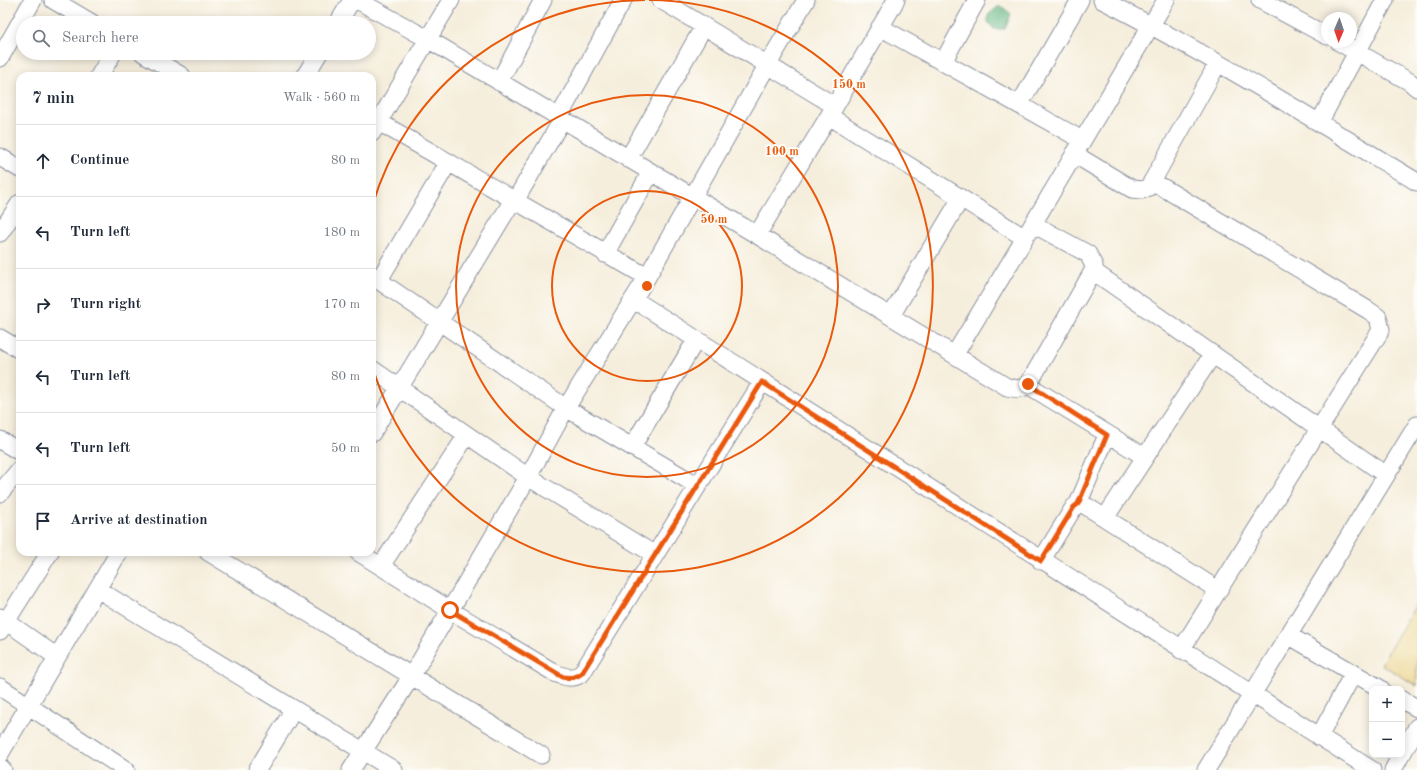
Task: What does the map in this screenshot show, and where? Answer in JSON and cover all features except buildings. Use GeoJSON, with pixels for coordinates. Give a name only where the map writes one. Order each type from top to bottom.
{"type":"FeatureCollection","features":[{"type":"Feature","properties":{"kind":"street"},"geometry":{"type":"LineString","coordinates":[[24,16],[33,0]]}},
{"type":"Feature","properties":{"kind":"street"},"geometry":{"type":"LineString","coordinates":[[53,0],[80,16]]}},
{"type":"Feature","properties":{"kind":"street"},"geometry":{"type":"LineString","coordinates":[[342,16],[352,0]]}},
{"type":"Feature","properties":{"kind":"street"},"geometry":{"type":"LineString","coordinates":[[357,0],[426,38],[757,235],[1008,387],[1016,389],[1022,388],[1028,384],[1093,271],[1094,266],[1088,254],[1029,231],[961,198],[832,111],[768,64],[661,0]]}},
{"type":"Feature","properties":{"kind":"street"},"geometry":{"type":"LineString","coordinates":[[376,121],[451,0]]}},
{"type":"Feature","properties":{"kind":"street"},"geometry":{"type":"LineString","coordinates":[[499,82],[543,0]]}},
{"type":"Feature","properties":{"kind":"street"},"geometry":{"type":"LineString","coordinates":[[376,426],[439,321],[514,201],[560,119],[623,0]]}},
{"type":"Feature","properties":{"kind":"street"},"geometry":{"type":"LineString","coordinates":[[351,770],[411,676],[528,477],[566,408],[647,277],[806,0]]}},
{"type":"Feature","properties":{"kind":"street"},"geometry":{"type":"LineString","coordinates":[[757,235],[832,111],[896,0]]}},
{"type":"Feature","properties":{"kind":"street"},"geometry":{"type":"LineString","coordinates":[[943,62],[977,0]]}},
{"type":"Feature","properties":{"kind":"street"},"geometry":{"type":"LineString","coordinates":[[1019,105],[1080,0]]}},
{"type":"Feature","properties":{"kind":"street"},"geometry":{"type":"LineString","coordinates":[[1102,0],[1151,25],[1218,63],[1417,182]]}},
{"type":"Feature","properties":{"kind":"street"},"geometry":{"type":"LineString","coordinates":[[955,354],[1166,0]]}},
{"type":"Feature","properties":{"kind":"street"},"geometry":{"type":"LineString","coordinates":[[1260,0],[1321,33]]}},
{"type":"Feature","properties":{"kind":"street"},"geometry":{"type":"LineString","coordinates":[[1319,123],[1385,0]]}},
{"type":"Feature","properties":{"kind":"street"},"geometry":{"type":"LineString","coordinates":[[628,159],[704,26]]}},
{"type":"Feature","properties":{"kind":"street"},"geometry":{"type":"LineString","coordinates":[[880,27],[1019,105],[1078,147],[1132,189],[1142,190],[1149,187],[1218,63]]}},
{"type":"Feature","properties":{"kind":"street"},"geometry":{"type":"LineString","coordinates":[[0,58],[16,30]]}},
{"type":"Feature","properties":{"kind":"street"},"geometry":{"type":"LineString","coordinates":[[1351,48],[1410,82],[1417,88]]}},
{"type":"Feature","properties":{"kind":"street"},"geometry":{"type":"LineString","coordinates":[[101,72],[109,60]]}},
{"type":"Feature","properties":{"kind":"street"},"geometry":{"type":"LineString","coordinates":[[155,60],[175,72]]}},
{"type":"Feature","properties":{"kind":"street"},"geometry":{"type":"LineString","coordinates":[[307,72],[315,60]]}},
{"type":"Feature","properties":{"kind":"street"},"geometry":{"type":"LineString","coordinates":[[376,125],[448,163],[647,277]]}},
{"type":"Feature","properties":{"kind":"street"},"geometry":{"type":"LineString","coordinates":[[0,157],[16,167]]}},
{"type":"Feature","properties":{"kind":"street"},"geometry":{"type":"LineString","coordinates":[[376,276],[448,163]]}},
{"type":"Feature","properties":{"kind":"street"},"geometry":{"type":"LineString","coordinates":[[605,254],[651,172]]}},
{"type":"Feature","properties":{"kind":"street"},"geometry":{"type":"LineString","coordinates":[[1152,182],[1378,317],[1381,330],[1181,650]]}},
{"type":"Feature","properties":{"kind":"street"},"geometry":{"type":"LineString","coordinates":[[892,316],[961,198]]}},
{"type":"Feature","properties":{"kind":"street"},"geometry":{"type":"LineString","coordinates":[[0,233],[16,209]]}},
{"type":"Feature","properties":{"kind":"street"},"geometry":{"type":"LineString","coordinates":[[1093,271],[1386,475]]}},
{"type":"Feature","properties":{"kind":"street"},"geometry":{"type":"LineString","coordinates":[[376,279],[566,408],[698,486]]}},
{"type":"Feature","properties":{"kind":"street"},"geometry":{"type":"LineString","coordinates":[[633,299],[1041,561],[1372,770]]}},
{"type":"Feature","properties":{"kind":"street"},"geometry":{"type":"LineString","coordinates":[[0,338],[16,348]]}},
{"type":"Feature","properties":{"kind":"street"},"geometry":{"type":"LineString","coordinates":[[632,447],[696,340]]}},
{"type":"Feature","properties":{"kind":"street"},"geometry":{"type":"LineString","coordinates":[[1105,518],[1213,354]]}},
{"type":"Feature","properties":{"kind":"street"},"geometry":{"type":"LineString","coordinates":[[376,372],[528,477],[655,555]]}},
{"type":"Feature","properties":{"kind":"street"},"geometry":{"type":"LineString","coordinates":[[365,556],[450,610],[556,672],[572,678],[582,673],[762,382]]}},
{"type":"Feature","properties":{"kind":"street"},"geometry":{"type":"LineString","coordinates":[[1028,384],[1107,435],[1145,457]]}},
{"type":"Feature","properties":{"kind":"street"},"geometry":{"type":"LineString","coordinates":[[1206,770],[1417,424]]}},
{"type":"Feature","properties":{"kind":"street"},"geometry":{"type":"LineString","coordinates":[[381,566],[467,435]]}},
{"type":"Feature","properties":{"kind":"street"},"geometry":{"type":"LineString","coordinates":[[1041,561],[1074,507],[1078,504],[1107,435]]}},
{"type":"Feature","properties":{"kind":"street"},"geometry":{"type":"LineString","coordinates":[[0,440],[16,450]]}},
{"type":"Feature","properties":{"kind":"street"},"geometry":{"type":"LineString","coordinates":[[0,493],[16,474]]}},
{"type":"Feature","properties":{"kind":"street"},"geometry":{"type":"LineString","coordinates":[[1078,504],[1083,504],[1218,590]]}},
{"type":"Feature","properties":{"kind":"street"},"geometry":{"type":"LineString","coordinates":[[47,556],[2,623],[57,657]]}},
{"type":"Feature","properties":{"kind":"street"},"geometry":{"type":"LineString","coordinates":[[0,754],[117,556]]}},
{"type":"Feature","properties":{"kind":"street"},"geometry":{"type":"LineString","coordinates":[[215,556],[541,755]]}},
{"type":"Feature","properties":{"kind":"street"},"geometry":{"type":"LineString","coordinates":[[97,589],[394,770]]}},
{"type":"Feature","properties":{"kind":"street"},"geometry":{"type":"LineString","coordinates":[[1288,635],[1376,686]]}},
{"type":"Feature","properties":{"kind":"street"},"geometry":{"type":"LineString","coordinates":[[1319,737],[1354,674]]}},
{"type":"Feature","properties":{"kind":"street"},"geometry":{"type":"LineString","coordinates":[[0,687],[126,770]]}},
{"type":"Feature","properties":{"kind":"street"},"geometry":{"type":"LineString","coordinates":[[1405,702],[1417,708]]}},
{"type":"Feature","properties":{"kind":"street"},"geometry":{"type":"LineString","coordinates":[[259,770],[294,708]]}},
{"type":"Feature","properties":{"kind":"street"},"geometry":{"type":"LineString","coordinates":[[1405,749],[1417,727]]}},
{"type":"Feature","properties":{"kind":"street"},"geometry":{"type":"LineString","coordinates":[[1393,770],[1400,758]]}},
{"type":"Feature","properties":{"kind":"street"},"geometry":{"type":"LineString","coordinates":[[0,767],[3,770]]}},
{"type":"Feature","properties":{"kind":"green space"},"geometry":{"type":"Polygon","coordinates":[[[1000,5],[1011,14],[1005,29],[994,29],[988,22],[988,15],[1000,5]]]}},
{"type":"Feature","properties":{"kind":"sand"},"geometry":{"type":"Polygon","coordinates":[[[1417,603],[1417,686],[1381,664],[1417,603]]]}},
{"type":"Feature","properties":{"kind":"route"},"geometry":{"type":"LineString","coordinates":[[450,610],[563,677],[572,678],[578,676],[582,673],[762,382],[1041,561],[1074,507],[1078,504],[1107,435],[1028,384]]}}]}
